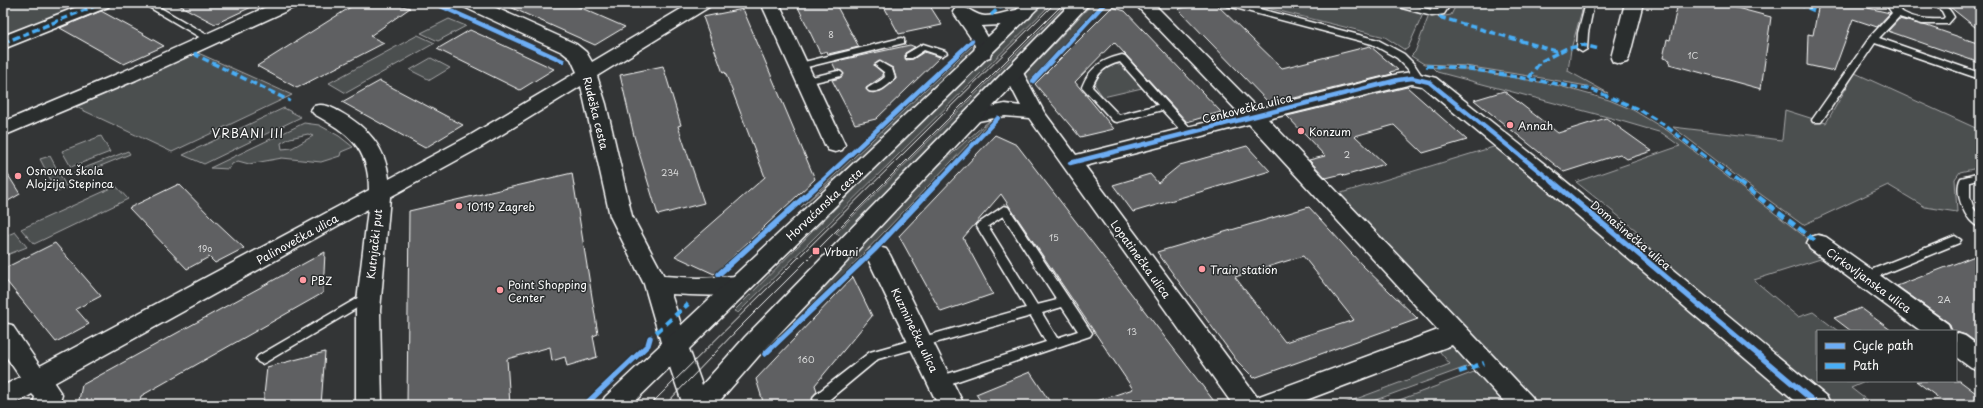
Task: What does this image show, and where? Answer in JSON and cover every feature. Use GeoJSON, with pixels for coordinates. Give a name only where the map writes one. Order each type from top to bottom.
{"type":"FeatureCollection","features":[{"type":"Feature","properties":{"kind":"street"},"geometry":{"type":"LineString","coordinates":[[3,43],[102,3]]}},
{"type":"Feature","properties":{"kind":"street"},"geometry":{"type":"LineString","coordinates":[[3,130],[129,76],[290,3]]}},
{"type":"Feature","properties":{"kind":"street","name":"Rudeška cesta"},"geometry":{"type":"LineString","coordinates":[[470,3],[569,48],[579,56],[587,74],[596,104],[621,216],[656,284],[675,346],[696,405]]}},
{"type":"Feature","properties":{"kind":"street","name":"Palinovečka ulica"},"geometry":{"type":"LineString","coordinates":[[3,398],[36,382],[476,141],[587,74],[673,19],[703,3]]}},
{"type":"Feature","properties":{"kind":"street"},"geometry":{"type":"LineString","coordinates":[[770,3],[835,145]]}},
{"type":"Feature","properties":{"kind":"street"},"geometry":{"type":"LineString","coordinates":[[700,405],[754,344],[1081,3]]}},
{"type":"Feature","properties":{"kind":"street","name":"Cenkovečka ulica"},"geometry":{"type":"LineString","coordinates":[[1144,3],[1254,116],[1523,405]]}},
{"type":"Feature","properties":{"kind":"street"},"geometry":{"type":"LineString","coordinates":[[1620,58],[1634,3]]}},
{"type":"Feature","properties":{"kind":"street"},"geometry":{"type":"LineString","coordinates":[[960,9],[978,21],[988,21],[1029,8]]}},
{"type":"Feature","properties":{"kind":"street","name":"Horvaćanska cesta"},"geometry":{"type":"LineString","coordinates":[[614,405],[1029,8]]}},
{"type":"Feature","properties":{"kind":"street"},"geometry":{"type":"LineString","coordinates":[[960,9],[982,41],[984,46],[983,53]]}},
{"type":"Feature","properties":{"kind":"street","name":"Lopatinečka ulica"},"geometry":{"type":"LineString","coordinates":[[1014,73],[1034,113],[1248,405]]}},
{"type":"Feature","properties":{"kind":"street","name":"Cenkovečka ulica"},"geometry":{"type":"LineString","coordinates":[[1070,163],[1398,80],[1424,80]]}},
{"type":"Feature","properties":{"kind":"street","name":"Domašinečka ulica"},"geometry":{"type":"LineString","coordinates":[[1424,80],[1544,175],[1818,405]]}},
{"type":"Feature","properties":{"kind":"street","name":"Kutnjački put"},"geometry":{"type":"LineString","coordinates":[[321,110],[350,125],[373,153],[379,176],[379,194],[368,296],[369,405]]}},
{"type":"Feature","properties":{"kind":"street"},"geometry":{"type":"LineString","coordinates":[[973,116],[1005,110],[1034,113]]}},
{"type":"Feature","properties":{"kind":"street","name":"Cirkovljanska ulica"},"geometry":{"type":"LineString","coordinates":[[1818,243],[1938,330]]}},
{"type":"Feature","properties":{"kind":"street","name":"Kuzminečka ulica"},"geometry":{"type":"LineString","coordinates":[[878,256],[951,405]]}},
{"type":"Feature","properties":{"kind":"street"},"geometry":{"type":"LineString","coordinates":[[656,284],[698,287],[738,285]]}},
{"type":"Feature","properties":{"kind":"street"},"geometry":{"type":"LineString","coordinates":[[3,332],[36,382],[49,395],[46,405]]}},
{"type":"Feature","properties":{"kind":"street"},"geometry":{"type":"LineString","coordinates":[[1264,405],[1456,333]]}},
{"type":"Feature","properties":{"kind":"street"},"geometry":{"type":"LineString","coordinates":[[1957,344],[1980,361]]}},
{"type":"Feature","properties":{"kind":"lane"},"geometry":{"type":"LineString","coordinates":[[146,3],[209,39]]}},
{"type":"Feature","properties":{"kind":"lane"},"geometry":{"type":"LineString","coordinates":[[1227,3],[1375,42],[1392,49],[1404,58],[1424,80]]}},
{"type":"Feature","properties":{"kind":"lane"},"geometry":{"type":"LineString","coordinates":[[1394,3],[1432,13],[1442,12],[1447,3]]}},
{"type":"Feature","properties":{"kind":"lane"},"geometry":{"type":"LineString","coordinates":[[1582,49],[1583,33],[1590,3]]}},
{"type":"Feature","properties":{"kind":"lane"},"geometry":{"type":"LineString","coordinates":[[1889,3],[1898,12],[1913,19],[1931,23],[1945,22],[1950,17],[1945,9],[1935,3]]}},
{"type":"Feature","properties":{"kind":"lane"},"geometry":{"type":"LineString","coordinates":[[1817,120],[1873,39],[1898,12]]}},
{"type":"Feature","properties":{"kind":"lane"},"geometry":{"type":"LineString","coordinates":[[1873,39],[1980,76]]}},
{"type":"Feature","properties":{"kind":"lane"},"geometry":{"type":"LineString","coordinates":[[802,73],[901,41]]}},
{"type":"Feature","properties":{"kind":"lane"},"geometry":{"type":"LineString","coordinates":[[909,56],[923,47],[942,53]]}},
{"type":"Feature","properties":{"kind":"lane"},"geometry":{"type":"LineString","coordinates":[[1164,106],[1118,119],[1087,87],[1092,73],[1104,63],[1122,58],[1188,132]]}},
{"type":"Feature","properties":{"kind":"lane"},"geometry":{"type":"LineString","coordinates":[[872,89],[881,86],[890,78],[889,71],[880,65]]}},
{"type":"Feature","properties":{"kind":"lane"},"geometry":{"type":"LineString","coordinates":[[802,73],[838,74]]}},
{"type":"Feature","properties":{"kind":"lane"},"geometry":{"type":"LineString","coordinates":[[1979,221],[1971,213],[1964,186],[1965,180],[1971,177],[1980,176]]}},
{"type":"Feature","properties":{"kind":"lane"},"geometry":{"type":"LineString","coordinates":[[940,382],[1054,344],[1086,333],[1004,210],[982,225],[1054,344]]}},
{"type":"Feature","properties":{"kind":"lane"},"geometry":{"type":"LineString","coordinates":[[1865,277],[1955,240]]}},
{"type":"Feature","properties":{"kind":"lane"},"geometry":{"type":"LineString","coordinates":[[262,359],[368,296]]}},
{"type":"Feature","properties":{"kind":"lane"},"geometry":{"type":"LineString","coordinates":[[820,399],[874,355],[1034,312],[1065,302]]}},
{"type":"Feature","properties":{"kind":"shaded area"},"geometry":{"type":"Polygon","coordinates":[[[3,3],[93,3],[3,39],[3,3]]]}},
{"type":"Feature","properties":{"kind":"shaded area"},"geometry":{"type":"Polygon","coordinates":[[[1044,3],[1052,3],[738,313],[734,311],[884,159],[1044,3]]]}},
{"type":"Feature","properties":{"kind":"shaded area"},"geometry":{"type":"Polygon","coordinates":[[[1067,3],[1074,3],[844,238],[836,233],[1067,3]]]}},
{"type":"Feature","properties":{"kind":"shaded area"},"geometry":{"type":"Polygon","coordinates":[[[1093,3],[1103,3],[1024,87],[1022,77],[1093,3]]]}},
{"type":"Feature","properties":{"kind":"shaded area"},"geometry":{"type":"Polygon","coordinates":[[[1247,3],[1382,3],[1423,14],[1408,48],[1405,50],[1385,37],[1247,3]]]}},
{"type":"Feature","properties":{"kind":"shaded area"},"geometry":{"type":"Polygon","coordinates":[[[1457,3],[1584,3],[1571,49],[1568,71],[1608,93],[1587,86],[1542,78],[1465,66],[1424,64],[1411,56],[1415,52],[1429,15],[1439,17],[1451,15],[1457,3]]]}},
{"type":"Feature","properties":{"kind":"shaded area"},"geometry":{"type":"Polygon","coordinates":[[[449,19],[466,26],[438,41],[421,33],[449,19]]]}},
{"type":"Feature","properties":{"kind":"shaded area"},"geometry":{"type":"Polygon","coordinates":[[[418,35],[435,43],[346,93],[329,83],[418,35]]]}},
{"type":"Feature","properties":{"kind":"shaded area"},"geometry":{"type":"Polygon","coordinates":[[[975,43],[974,52],[879,141],[801,207],[975,43]]]}},
{"type":"Feature","properties":{"kind":"shaded area"},"geometry":{"type":"Polygon","coordinates":[[[196,52],[292,95],[172,152],[76,107],[196,52]]]}},
{"type":"Feature","properties":{"kind":"shaded area"},"geometry":{"type":"Polygon","coordinates":[[[431,58],[450,68],[430,80],[410,70],[431,58]]]}},
{"type":"Feature","properties":{"kind":"shaded area"},"geometry":{"type":"Polygon","coordinates":[[[1116,64],[1123,66],[1142,88],[1103,97],[1092,81],[1099,71],[1116,64]]]}},
{"type":"Feature","properties":{"kind":"shaded area"},"geometry":{"type":"Polygon","coordinates":[[[1432,67],[1466,69],[1556,85],[1609,100],[1633,110],[1668,131],[1830,256],[1754,280],[1798,317],[1813,312],[1837,330],[1817,330],[1817,382],[1865,382],[1851,388],[1873,405],[1827,405],[1564,186],[1570,184],[1631,234],[1637,231],[1576,182],[1680,146],[1662,133],[1437,72],[1432,67]]]}},
{"type":"Feature","properties":{"kind":"shaded area"},"geometry":{"type":"Polygon","coordinates":[[[1855,73],[1980,130],[1980,170],[1973,169],[1960,172],[1955,179],[1957,212],[1925,207],[1888,185],[1803,225],[1673,127],[1782,140],[1785,110],[1826,123],[1855,73]]]}},
{"type":"Feature","properties":{"kind":"shaded area"},"geometry":{"type":"Polygon","coordinates":[[[284,108],[301,117],[204,164],[183,155],[284,108]]]}},
{"type":"Feature","properties":{"kind":"shaded area"},"geometry":{"type":"Polygon","coordinates":[[[995,116],[776,345],[770,342],[923,180],[995,116]]]}},
{"type":"Feature","properties":{"kind":"shaded area"},"geometry":{"type":"Polygon","coordinates":[[[304,123],[319,125],[339,136],[353,147],[341,152],[340,156],[321,162],[282,158],[249,164],[238,161],[232,164],[229,169],[210,168],[304,123]],[[308,134],[290,138],[281,143],[282,149],[292,148],[313,136],[308,134]]]}},
{"type":"Feature","properties":{"kind":"shaded area"},"geometry":{"type":"Polygon","coordinates":[[[101,136],[110,152],[71,167],[62,151],[101,136]]]}},
{"type":"Feature","properties":{"kind":"shaded area"},"geometry":{"type":"Polygon","coordinates":[[[1500,145],[1812,405],[1536,405],[1338,194],[1500,145]]]}},
{"type":"Feature","properties":{"kind":"shaded area"},"geometry":{"type":"Polygon","coordinates":[[[128,151],[130,154],[76,176],[74,172],[128,151]]]}},
{"type":"Feature","properties":{"kind":"shaded area"},"geometry":{"type":"Polygon","coordinates":[[[50,156],[67,188],[57,192],[40,159],[50,156]]]}},
{"type":"Feature","properties":{"kind":"shaded area"},"geometry":{"type":"Polygon","coordinates":[[[116,186],[128,199],[34,244],[21,229],[116,186]]]}},
{"type":"Feature","properties":{"kind":"shaded area"},"geometry":{"type":"Polygon","coordinates":[[[15,232],[27,247],[4,256],[3,237],[15,232]]]}},
{"type":"Feature","properties":{"kind":"shaded area"},"geometry":{"type":"Polygon","coordinates":[[[1455,346],[1477,363],[1362,405],[1340,405],[1450,364],[1440,352],[1441,350],[1455,346]]]}},
{"type":"Feature","properties":{"kind":"shaded area"},"geometry":{"type":"Polygon","coordinates":[[[1482,369],[1517,405],[1386,405],[1482,369]]]}},
{"type":"Feature","properties":{"kind":"building"},"geometry":{"type":"Polygon","coordinates":[[[175,3],[260,3],[215,24],[175,3]]]}},
{"type":"Feature","properties":{"kind":"building"},"geometry":{"type":"Polygon","coordinates":[[[357,3],[390,3],[410,8],[370,36],[384,43],[297,88],[257,66],[357,3]]]}},
{"type":"Feature","properties":{"kind":"building"},"geometry":{"type":"Polygon","coordinates":[[[501,3],[570,3],[625,27],[595,45],[501,3]]]}},
{"type":"Feature","properties":{"kind":"building"},"geometry":{"type":"Polygon","coordinates":[[[796,3],[835,3],[859,47],[828,54],[827,51],[820,53],[796,3]]]}},
{"type":"Feature","properties":{"kind":"building"},"geometry":{"type":"Polygon","coordinates":[[[882,3],[928,3],[942,25],[899,34],[882,3]]]}},
{"type":"Feature","properties":{"kind":"building"},"geometry":{"type":"Polygon","coordinates":[[[1205,3],[1215,3],[1282,68],[1370,46],[1398,70],[1390,72],[1392,74],[1270,104],[1178,9],[1205,3]]]}},
{"type":"Feature","properties":{"kind":"building"},"geometry":{"type":"Polygon","coordinates":[[[1678,3],[1718,3],[1771,17],[1761,89],[1669,64],[1670,60],[1663,58],[1667,39],[1670,40],[1678,3]]]}},
{"type":"Feature","properties":{"kind":"building"},"geometry":{"type":"Polygon","coordinates":[[[1819,3],[1868,3],[1868,8],[1890,13],[1877,27],[1853,19],[1834,71],[1807,65],[1808,34],[1813,35],[1819,3]]]}},
{"type":"Feature","properties":{"kind":"building"},"geometry":{"type":"Polygon","coordinates":[[[1945,3],[1980,3],[1980,31],[1945,3]]]}},
{"type":"Feature","properties":{"kind":"building"},"geometry":{"type":"Polygon","coordinates":[[[1112,7],[1125,11],[1221,112],[1187,122],[1114,42],[1075,82],[1114,129],[1080,137],[1035,84],[1112,7]]]}},
{"type":"Feature","properties":{"kind":"building"},"geometry":{"type":"Polygon","coordinates":[[[743,9],[815,179],[714,274],[675,256],[765,177],[725,72],[723,73],[703,17],[743,9]]]}},
{"type":"Feature","properties":{"kind":"building"},"geometry":{"type":"Polygon","coordinates":[[[101,11],[164,46],[124,64],[60,28],[101,11]]]}},
{"type":"Feature","properties":{"kind":"building"},"geometry":{"type":"Polygon","coordinates":[[[1899,19],[1927,26],[1980,44],[1980,63],[1888,31],[1899,19]]]}},
{"type":"Feature","properties":{"kind":"building"},"geometry":{"type":"Polygon","coordinates":[[[470,30],[554,69],[520,90],[437,49],[470,30]]]}},
{"type":"Feature","properties":{"kind":"building"},"geometry":{"type":"Polygon","coordinates":[[[910,45],[915,47],[905,53],[906,60],[913,59],[924,52],[940,57],[876,119],[855,124],[832,80],[840,78],[844,74],[841,71],[836,70],[832,62],[910,45]],[[879,61],[874,65],[883,73],[883,76],[866,88],[869,92],[881,91],[896,79],[893,68],[879,61]]]}},
{"type":"Feature","properties":{"kind":"building"},"geometry":{"type":"Polygon","coordinates":[[[663,66],[681,125],[678,126],[704,203],[658,215],[634,136],[620,75],[663,66]]]}},
{"type":"Feature","properties":{"kind":"building"},"geometry":{"type":"Polygon","coordinates":[[[380,81],[463,125],[425,148],[342,102],[380,81]]]}},
{"type":"Feature","properties":{"kind":"building"},"geometry":{"type":"Polygon","coordinates":[[[1407,87],[1467,140],[1423,153],[1394,125],[1355,136],[1385,164],[1344,176],[1342,174],[1326,178],[1309,160],[1325,156],[1287,116],[1407,87]]]}},
{"type":"Feature","properties":{"kind":"building"},"geometry":{"type":"Polygon","coordinates":[[[1504,91],[1558,133],[1606,118],[1652,151],[1627,159],[1620,154],[1564,172],[1474,100],[1504,91]]]}},
{"type":"Feature","properties":{"kind":"building"},"geometry":{"type":"Polygon","coordinates":[[[995,135],[1017,145],[1217,405],[1095,405],[1094,402],[1133,389],[1001,194],[963,238],[993,294],[941,312],[899,236],[995,135]]]}},
{"type":"Feature","properties":{"kind":"building"},"geometry":{"type":"Polygon","coordinates":[[[1247,146],[1270,171],[1133,212],[1113,185],[1150,174],[1158,183],[1180,165],[1247,146]]]}},
{"type":"Feature","properties":{"kind":"building"},"geometry":{"type":"Polygon","coordinates":[[[3,167],[20,194],[3,204],[3,167]]]}},
{"type":"Feature","properties":{"kind":"building","name":"Point Shopping Center"},"geometry":{"type":"Polygon","coordinates":[[[572,173],[598,334],[593,336],[597,357],[567,366],[565,357],[552,361],[550,347],[507,359],[510,405],[407,405],[409,211],[572,173]]]}},
{"type":"Feature","properties":{"kind":"building"},"geometry":{"type":"Polygon","coordinates":[[[179,184],[244,248],[215,263],[209,257],[187,269],[129,208],[179,184]]]}},
{"type":"Feature","properties":{"kind":"building"},"geometry":{"type":"Polygon","coordinates":[[[1309,207],[1362,265],[1418,319],[1254,378],[1237,361],[1157,252],[1309,207]],[[1303,256],[1235,277],[1285,342],[1354,320],[1303,256]]]}},
{"type":"Feature","properties":{"kind":"building"},"geometry":{"type":"Polygon","coordinates":[[[55,243],[101,296],[76,309],[89,324],[56,342],[3,277],[3,269],[55,243]]]}},
{"type":"Feature","properties":{"kind":"building"},"geometry":{"type":"Polygon","coordinates":[[[325,252],[323,293],[141,396],[139,405],[78,405],[82,385],[325,252]]]}},
{"type":"Feature","properties":{"kind":"building"},"geometry":{"type":"Polygon","coordinates":[[[1980,254],[1980,345],[1966,335],[1957,332],[1957,330],[1952,330],[1949,323],[1897,286],[1980,254]]]}},
{"type":"Feature","properties":{"kind":"building"},"geometry":{"type":"Polygon","coordinates":[[[853,277],[872,316],[815,385],[817,391],[812,400],[814,404],[817,405],[764,405],[756,379],[853,277]]]}},
{"type":"Feature","properties":{"kind":"building"},"geometry":{"type":"Polygon","coordinates":[[[1861,308],[1891,330],[1850,330],[1834,318],[1861,308]]]}},
{"type":"Feature","properties":{"kind":"building"},"geometry":{"type":"Polygon","coordinates":[[[325,352],[321,405],[263,405],[267,367],[325,352]]]}},
{"type":"Feature","properties":{"kind":"building"},"geometry":{"type":"Polygon","coordinates":[[[1030,372],[1052,405],[983,405],[976,394],[1030,372]]]}},
{"type":"Feature","properties":{"kind":"building"},"geometry":{"type":"Polygon","coordinates":[[[1960,381],[1980,396],[1980,405],[1948,405],[1917,382],[1960,381]]]}},
{"type":"Feature","properties":{"kind":"tram line"},"geometry":{"type":"LineString","coordinates":[[650,405],[1055,3]]}},
{"type":"Feature","properties":{"kind":"tram line"},"geometry":{"type":"LineString","coordinates":[[665,405],[737,330],[1064,3]]}},
{"type":"Feature","properties":{"kind":"marked path"},"geometry":{"type":"LineString","coordinates":[[3,43],[102,3]]}},
{"type":"Feature","properties":{"kind":"marked path"},"geometry":{"type":"LineString","coordinates":[[991,15],[1005,3]]}},
{"type":"Feature","properties":{"kind":"marked path"},"geometry":{"type":"LineString","coordinates":[[1798,4],[1815,11]]}},
{"type":"Feature","properties":{"kind":"marked path"},"geometry":{"type":"LineString","coordinates":[[1439,17],[1465,26],[1559,52]]}},
{"type":"Feature","properties":{"kind":"marked path"},"geometry":{"type":"LineString","coordinates":[[1529,78],[1540,62],[1565,49],[1583,45],[1599,49]]}},
{"type":"Feature","properties":{"kind":"marked path"},"geometry":{"type":"LineString","coordinates":[[195,52],[196,55],[290,101]]}},
{"type":"Feature","properties":{"kind":"marked path"},"geometry":{"type":"LineString","coordinates":[[1426,66],[1464,68],[1574,86],[1593,90],[1640,110],[1663,124],[1818,243]]}},
{"type":"Feature","properties":{"kind":"marked path"},"geometry":{"type":"LineString","coordinates":[[649,342],[650,338],[688,304]]}},
{"type":"Feature","properties":{"kind":"marked path"},"geometry":{"type":"LineString","coordinates":[[1459,372],[1484,363]]}},
{"type":"Feature","properties":{"kind":"cycle path"},"geometry":{"type":"LineString","coordinates":[[434,3],[563,61]]}},
{"type":"Feature","properties":{"kind":"cycle path"},"geometry":{"type":"LineString","coordinates":[[1033,81],[1105,3]]}},
{"type":"Feature","properties":{"kind":"cycle path"},"geometry":{"type":"LineString","coordinates":[[719,274],[844,162],[972,41]]}},
{"type":"Feature","properties":{"kind":"cycle path"},"geometry":{"type":"LineString","coordinates":[[1070,163],[1398,80],[1412,78],[1429,82],[1544,175],[1818,405]]}},
{"type":"Feature","properties":{"kind":"cycle path"},"geometry":{"type":"LineString","coordinates":[[765,354],[874,250],[998,118]]}},
{"type":"Feature","properties":{"kind":"cycle path"},"geometry":{"type":"LineString","coordinates":[[585,405],[648,345],[650,338]]}},
{"type":"Feature","properties":{"kind":"place","name":"Annah"},"geometry":{"type":"Point","coordinates":[1510,125]}},
{"type":"Feature","properties":{"kind":"place","name":"Konzum"},"geometry":{"type":"Point","coordinates":[1301,131]}},
{"type":"Feature","properties":{"kind":"place","name":"Osnovna škola Alojzija Stepinca"},"geometry":{"type":"Point","coordinates":[18,176]}},
{"type":"Feature","properties":{"kind":"place","name":"10119 Zagreb"},"geometry":{"type":"Point","coordinates":[459,206]}},
{"type":"Feature","properties":{"kind":"place","name":"Vrbani"},"geometry":{"type":"Point","coordinates":[816,251]}},
{"type":"Feature","properties":{"kind":"place","name":"Train station"},"geometry":{"type":"Point","coordinates":[1202,269]}},
{"type":"Feature","properties":{"kind":"place","name":"PBZ"},"geometry":{"type":"Point","coordinates":[303,280]}},
{"type":"Feature","properties":{"kind":"place","name":"Point Shopping Center"},"geometry":{"type":"Point","coordinates":[500,290]}},
{"type":"Feature","properties":{"kind":"district","name":"VRBANI III"},"geometry":{"type":"Point","coordinates":[248,133]}}]}
